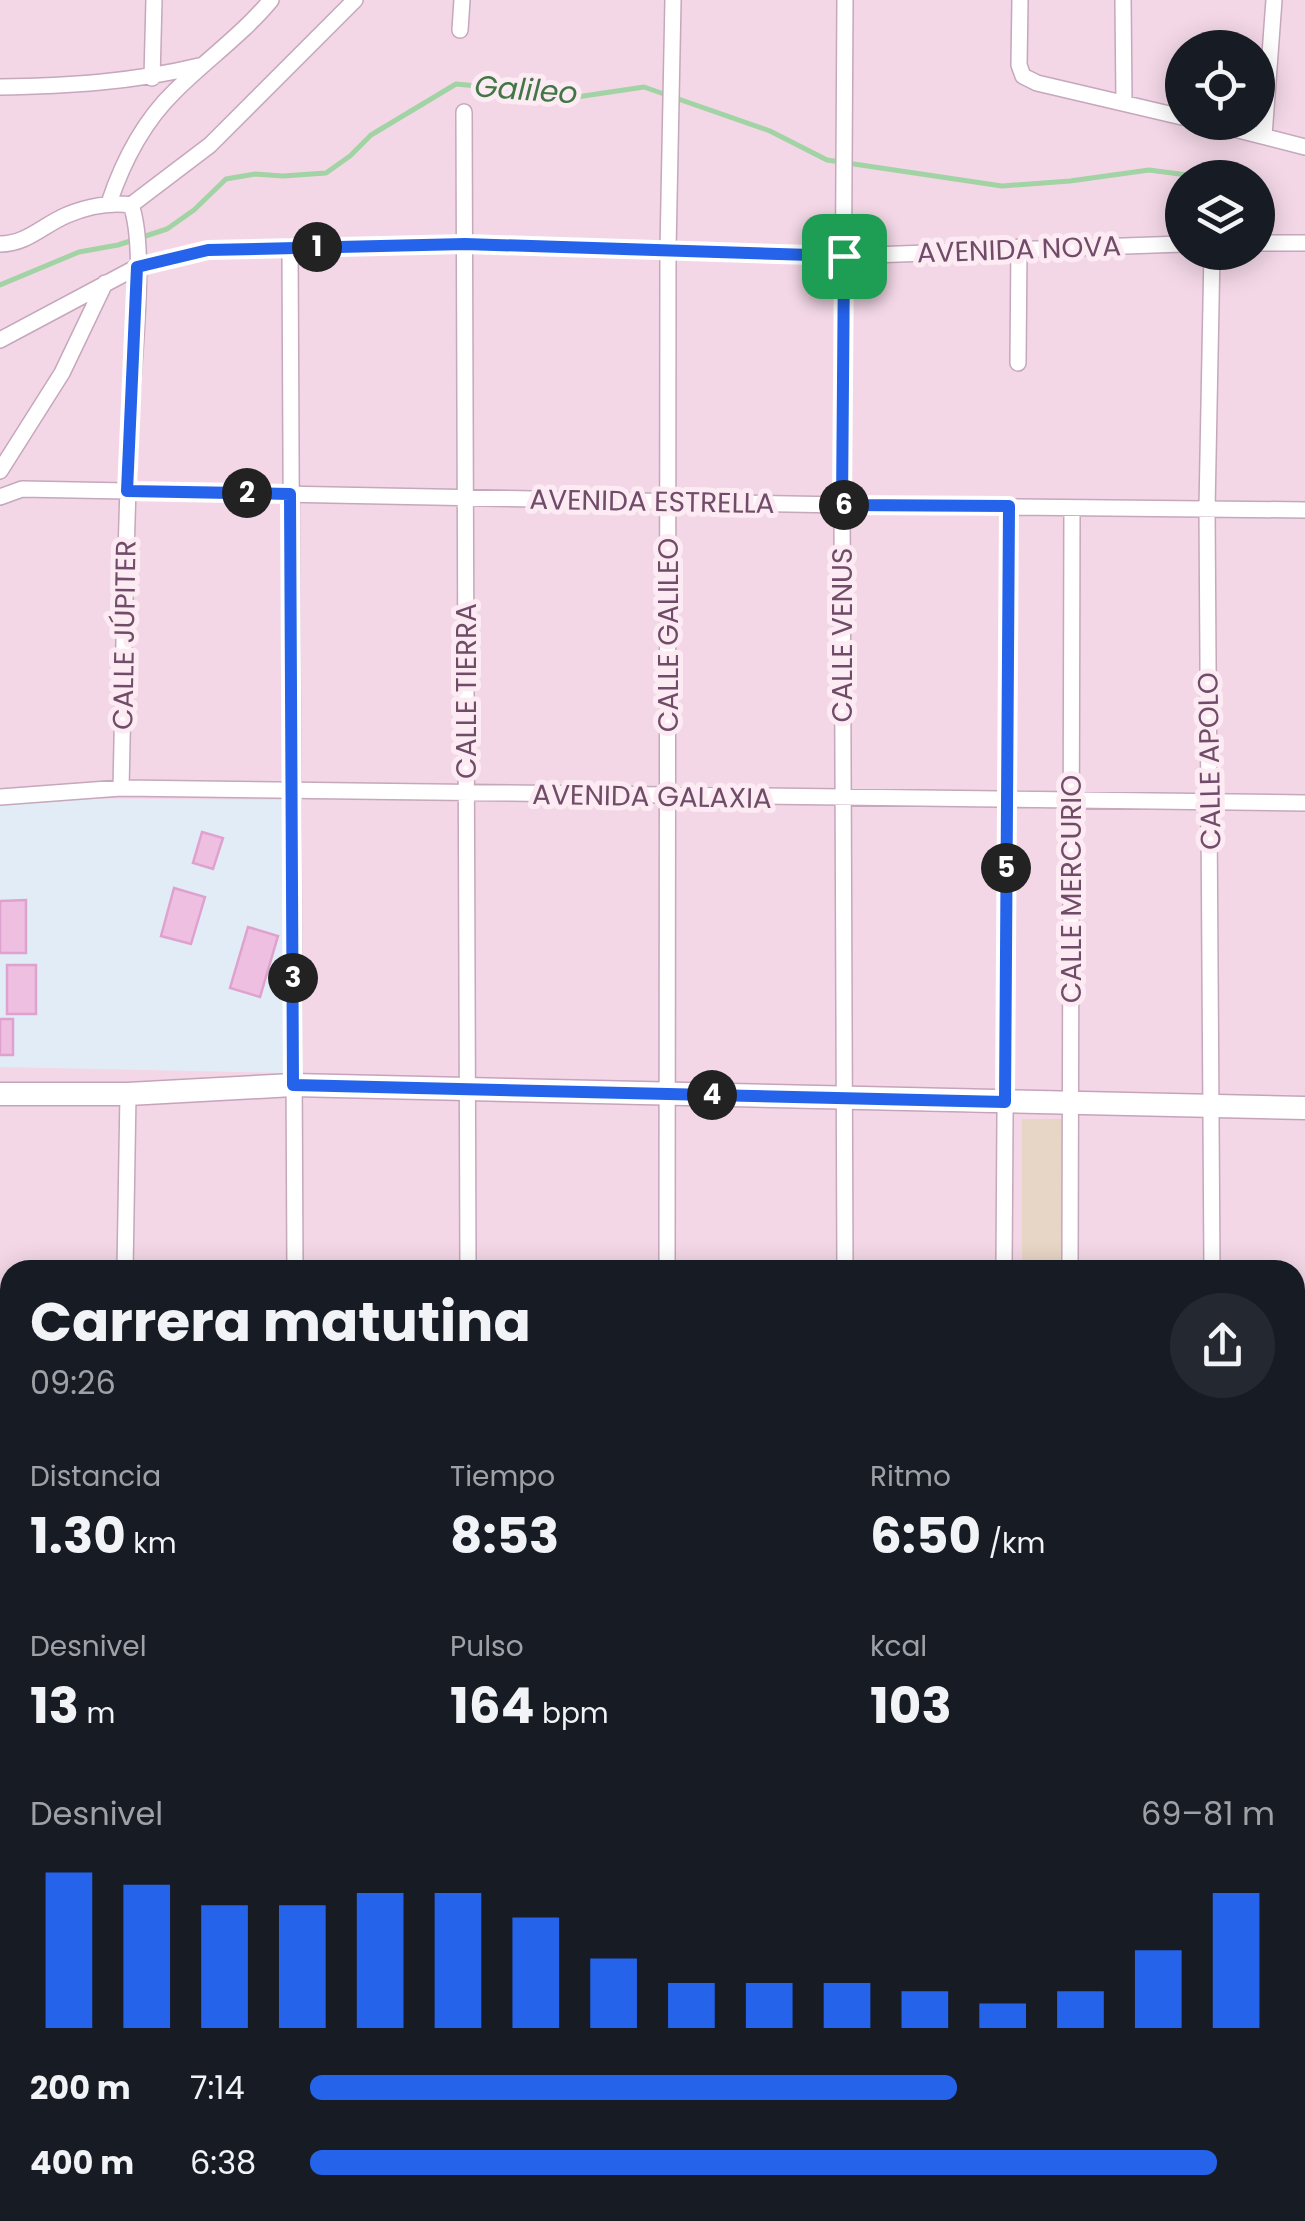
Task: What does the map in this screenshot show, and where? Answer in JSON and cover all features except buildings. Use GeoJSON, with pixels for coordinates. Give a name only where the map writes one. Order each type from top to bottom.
{"type":"FeatureCollection","features":[{"type":"Feature","properties":{"kind":"street"},"geometry":{"type":"LineString","coordinates":[[152,78],[154,0]]}},
{"type":"Feature","properties":{"kind":"street"},"geometry":{"type":"LineString","coordinates":[[110,204],[120,171],[146,125],[175,91],[271,0]]}},
{"type":"Feature","properties":{"kind":"street"},"geometry":{"type":"LineString","coordinates":[[0,244],[17,244],[67,215],[110,204],[134,212],[210,145],[355,0]]}},
{"type":"Feature","properties":{"kind":"street"},"geometry":{"type":"LineString","coordinates":[[460,30],[462,0]]}},
{"type":"Feature","properties":{"kind":"street","name":"CALLE GALILEO"},"geometry":{"type":"LineString","coordinates":[[667,1260],[668,250],[672,0]]}},
{"type":"Feature","properties":{"kind":"street","name":"CALLE VENUS"},"geometry":{"type":"LineString","coordinates":[[844,0],[845,1260]]}},
{"type":"Feature","properties":{"kind":"street"},"geometry":{"type":"LineString","coordinates":[[1020,0],[1022,76],[1037,83],[1165,113]]}},
{"type":"Feature","properties":{"kind":"street"},"geometry":{"type":"LineString","coordinates":[[1123,0],[1124,103]]}},
{"type":"Feature","properties":{"kind":"street"},"geometry":{"type":"LineString","coordinates":[[1272,30],[1274,0]]}},
{"type":"Feature","properties":{"kind":"street"},"geometry":{"type":"LineString","coordinates":[[0,87],[102,84],[152,78],[206,64]]}},
{"type":"Feature","properties":{"kind":"street","name":"CALLE TIERRA"},"geometry":{"type":"LineString","coordinates":[[464,112],[468,1260]]}},
{"type":"Feature","properties":{"kind":"street"},"geometry":{"type":"LineString","coordinates":[[1275,139],[1305,147]]}},
{"type":"Feature","properties":{"kind":"street","name":"CALLE JÚPITER"},"geometry":{"type":"LineString","coordinates":[[121,788],[137,259],[134,212]]}},
{"type":"Feature","properties":{"kind":"street"},"geometry":{"type":"LineString","coordinates":[[1275,243],[1305,243]]}},
{"type":"Feature","properties":{"kind":"street","name":"AVENIDA NOVA"},"geometry":{"type":"LineString","coordinates":[[0,340],[106,283],[137,259],[208,250],[465,244],[844,256],[1165,244]]}},
{"type":"Feature","properties":{"kind":"street"},"geometry":{"type":"LineString","coordinates":[[290,247],[294,1260]]}},
{"type":"Feature","properties":{"kind":"street"},"geometry":{"type":"LineString","coordinates":[[1018,362],[1019,247]]}},
{"type":"Feature","properties":{"kind":"street","name":"CALLE APOLO"},"geometry":{"type":"LineString","coordinates":[[1212,270],[1207,509],[1212,1260]]}},
{"type":"Feature","properties":{"kind":"street"},"geometry":{"type":"LineString","coordinates":[[0,471],[62,373],[106,283]]}},
{"type":"Feature","properties":{"kind":"street","name":"AVENIDA ESTRELLA"},"geometry":{"type":"LineString","coordinates":[[0,497],[22,489],[1305,510]]}},
{"type":"Feature","properties":{"kind":"street"},"geometry":{"type":"LineString","coordinates":[[1004,1260],[1009,506]]}},
{"type":"Feature","properties":{"kind":"street","name":"CALLE MERCURIO"},"geometry":{"type":"LineString","coordinates":[[1070,1260],[1072,508]]}},
{"type":"Feature","properties":{"kind":"street","name":"AVENIDA GALAXIA"},"geometry":{"type":"LineString","coordinates":[[0,797],[121,788],[1305,803]]}},
{"type":"Feature","properties":{"kind":"street"},"geometry":{"type":"LineString","coordinates":[[0,1094],[128,1094],[293,1085],[1305,1108]]}},
{"type":"Feature","properties":{"kind":"street"},"geometry":{"type":"LineString","coordinates":[[125,1260],[128,1094]]}},
{"type":"Feature","properties":{"kind":"shaded area"},"geometry":{"type":"Polygon","coordinates":[[[0,0],[1305,0],[1305,1260],[0,1260],[0,0]]]}},
{"type":"Feature","properties":{"kind":"shaded area"},"geometry":{"type":"Polygon","coordinates":[[[0,798],[290,800],[287,1073],[0,1067],[0,798]]]}},
{"type":"Feature","properties":{"kind":"shaded area"},"geometry":{"type":"Polygon","coordinates":[[[1022,1119],[1065,1119],[1065,1260],[1022,1260],[1022,1119]]]}},
{"type":"Feature","properties":{"kind":"waterway","name":"Galileo"},"geometry":{"type":"LineString","coordinates":[[0,285],[79,252],[118,245],[167,229],[226,179],[255,174],[326,173],[371,135],[456,84],[499,88],[527,96],[570,98],[644,87],[770,131],[827,160],[1002,186],[1149,170],[1165,172]]}},
{"type":"Feature","properties":{"kind":"route"},"geometry":{"type":"LineString","coordinates":[[465,244],[844,256],[842,505],[1009,506],[1005,1102],[293,1085],[290,494],[127,491],[137,267],[208,250],[465,244]]}}]}
